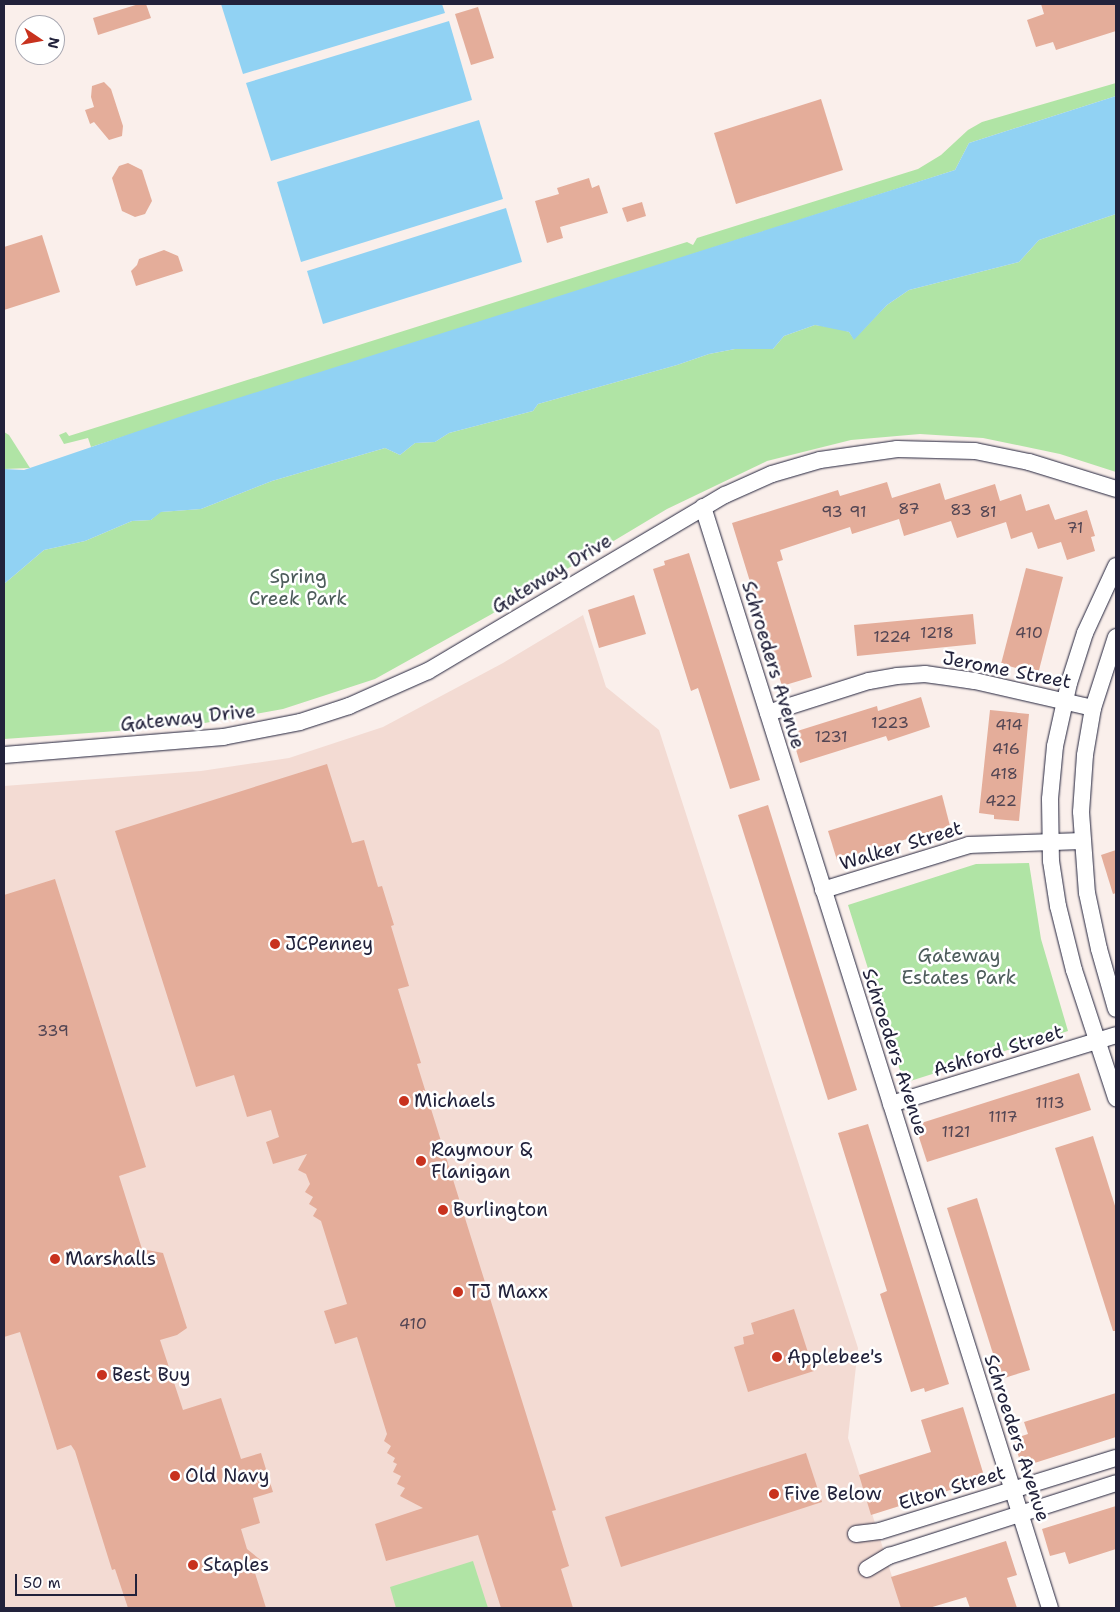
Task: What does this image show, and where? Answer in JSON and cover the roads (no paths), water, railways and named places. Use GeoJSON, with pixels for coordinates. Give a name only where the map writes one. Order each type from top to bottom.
{"type":"FeatureCollection","features":[{"type":"Feature","properties":{"kind":"street","name":"Gateway Drive"},"geometry":{"type":"LineString","coordinates":[[4,754],[224,737],[274,728],[323,715],[402,684],[428,671],[703,507],[750,484],[795,467],[844,455],[897,449],[949,449],[1004,456],[1058,470],[1116,489]]}},
{"type":"Feature","properties":{"kind":"street","name":"Schroeders Avenue"},"geometry":{"type":"LineString","coordinates":[[703,507],[1050,1608]]}},
{"type":"Feature","properties":{"kind":"street"},"geometry":{"type":"LineString","coordinates":[[1116,566],[1086,633],[1064,701],[1051,776],[1050,842],[1054,885],[1063,928],[1116,1098]]}},
{"type":"Feature","properties":{"kind":"street"},"geometry":{"type":"LineString","coordinates":[[1116,637],[1093,708],[1082,785],[1082,842],[1093,922],[1116,1009]]}},
{"type":"Feature","properties":{"kind":"street","name":"Jerome Street"},"geometry":{"type":"LineString","coordinates":[[768,713],[869,681],[911,674],[954,677],[1093,708]]}},
{"type":"Feature","properties":{"kind":"street","name":"Walker Street"},"geometry":{"type":"LineString","coordinates":[[823,890],[969,845],[1082,842]]}},
{"type":"Feature","properties":{"kind":"street","name":"Ashford Street"},"geometry":{"type":"LineString","coordinates":[[891,1104],[1116,1035]]}},
{"type":"Feature","properties":{"kind":"street","name":"Elton Street"},"geometry":{"type":"LineString","coordinates":[[856,1534],[880,1531],[1116,1458]]}},
{"type":"Feature","properties":{"kind":"street"},"geometry":{"type":"LineString","coordinates":[[867,1569],[889,1556],[1116,1483]]}},
{"type":"Feature","properties":{"kind":"water"},"geometry":{"type":"Polygon","coordinates":[[[221,4],[442,4],[445,13],[243,74],[221,4]]]}},
{"type":"Feature","properties":{"kind":"water"},"geometry":{"type":"Polygon","coordinates":[[[449,21],[472,100],[271,161],[246,83],[449,21]]]}},
{"type":"Feature","properties":{"kind":"water"},"geometry":{"type":"Polygon","coordinates":[[[1116,96],[1116,214],[1039,240],[1019,262],[909,290],[887,305],[854,340],[849,332],[815,325],[784,336],[773,349],[735,349],[709,354],[677,365],[538,404],[533,411],[449,433],[435,442],[415,443],[400,455],[385,448],[272,481],[201,509],[161,512],[151,520],[132,521],[85,541],[44,550],[4,584],[4,469],[24,470],[194,412],[955,170],[969,143],[1116,96]]]}},
{"type":"Feature","properties":{"kind":"water"},"geometry":{"type":"Polygon","coordinates":[[[479,120],[503,199],[301,262],[277,182],[479,120]]]}},
{"type":"Feature","properties":{"kind":"water"},"geometry":{"type":"Polygon","coordinates":[[[506,208],[522,262],[323,324],[307,271],[506,208]]]}},
{"type":"Feature","properties":{"kind":"place","name":"JCPenney"},"geometry":{"type":"Point","coordinates":[275,944]}},
{"type":"Feature","properties":{"kind":"place","name":"Michaels"},"geometry":{"type":"Point","coordinates":[404,1101]}},
{"type":"Feature","properties":{"kind":"place","name":"Raymour & Flanigan"},"geometry":{"type":"Point","coordinates":[421,1161]}},
{"type":"Feature","properties":{"kind":"place","name":"Burlington"},"geometry":{"type":"Point","coordinates":[443,1210]}},
{"type":"Feature","properties":{"kind":"place","name":"Marshalls"},"geometry":{"type":"Point","coordinates":[55,1259]}},
{"type":"Feature","properties":{"kind":"place","name":"TJ Maxx"},"geometry":{"type":"Point","coordinates":[458,1292]}},
{"type":"Feature","properties":{"kind":"place","name":"Applebee's"},"geometry":{"type":"Point","coordinates":[777,1357]}},
{"type":"Feature","properties":{"kind":"place","name":"Best Buy"},"geometry":{"type":"Point","coordinates":[102,1375]}},
{"type":"Feature","properties":{"kind":"place","name":"Old Navy"},"geometry":{"type":"Point","coordinates":[175,1476]}},
{"type":"Feature","properties":{"kind":"place","name":"Five Below"},"geometry":{"type":"Point","coordinates":[774,1494]}},
{"type":"Feature","properties":{"kind":"place","name":"Staples"},"geometry":{"type":"Point","coordinates":[193,1565]}},
{"type":"Feature","properties":{"kind":"park label","name":"Spring Creek Park"},"geometry":{"type":"Point","coordinates":[298,588]}},
{"type":"Feature","properties":{"kind":"park label","name":"Gateway Estates Park"},"geometry":{"type":"Point","coordinates":[959,967]}}]}
